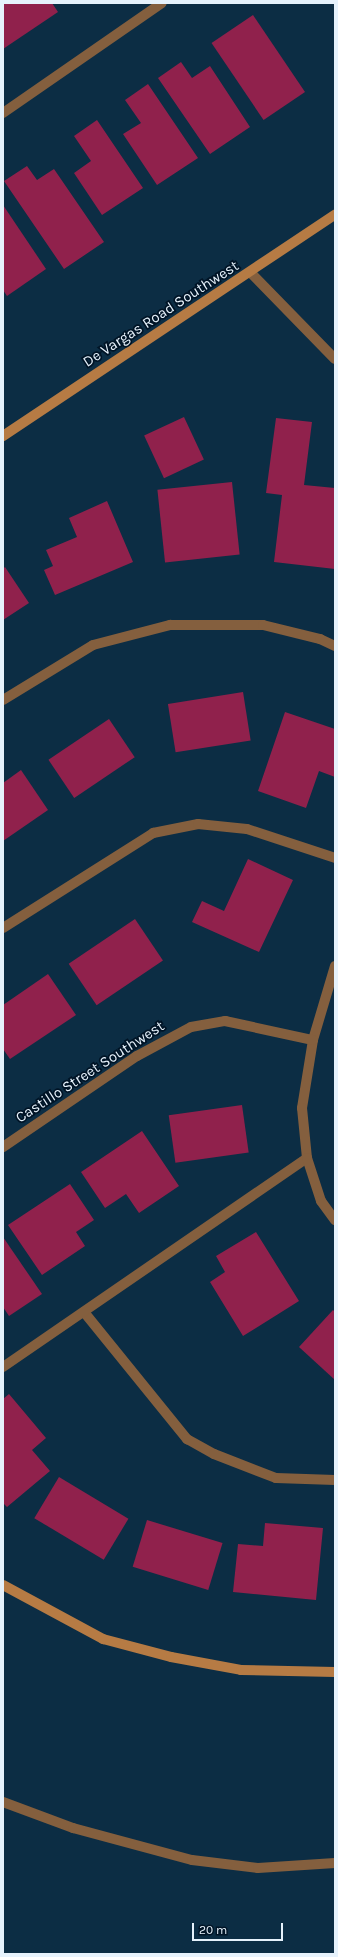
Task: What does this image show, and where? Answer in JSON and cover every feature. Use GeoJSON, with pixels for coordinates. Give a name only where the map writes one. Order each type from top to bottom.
{"type":"FeatureCollection","features":[{"type":"Feature","properties":{"kind":"street"},"geometry":{"type":"LineString","coordinates":[[3,113],[148,7],[162,3]]}},
{"type":"Feature","properties":{"kind":"street","name":"De Vargas Road Southwest"},"geometry":{"type":"LineString","coordinates":[[3,436],[251,273],[335,215]]}},
{"type":"Feature","properties":{"kind":"street"},"geometry":{"type":"LineString","coordinates":[[251,273],[335,359]]}},
{"type":"Feature","properties":{"kind":"street"},"geometry":{"type":"LineString","coordinates":[[3,700],[93,645],[170,625],[263,624],[320,639],[335,646]]}},
{"type":"Feature","properties":{"kind":"street"},"geometry":{"type":"LineString","coordinates":[[3,928],[153,832],[198,824],[248,829],[335,858]]}},
{"type":"Feature","properties":{"kind":"street"},"geometry":{"type":"LineString","coordinates":[[335,966],[312,1040],[302,1108],[307,1158],[321,1201],[335,1220]]}},
{"type":"Feature","properties":{"kind":"street","name":"Castillo Street Southwest"},"geometry":{"type":"LineString","coordinates":[[3,1147],[137,1056],[191,1027],[225,1021],[312,1040]]}},
{"type":"Feature","properties":{"kind":"street"},"geometry":{"type":"LineString","coordinates":[[3,1367],[307,1158]]}},
{"type":"Feature","properties":{"kind":"street"},"geometry":{"type":"LineString","coordinates":[[84,1312],[187,1439],[214,1454],[276,1478],[335,1480]]}},
{"type":"Feature","properties":{"kind":"street"},"geometry":{"type":"LineString","coordinates":[[3,1585],[103,1639],[171,1657],[241,1670],[335,1672]]}},
{"type":"Feature","properties":{"kind":"street"},"geometry":{"type":"LineString","coordinates":[[3,1802],[74,1828],[192,1860],[258,1868],[335,1863]]}},
{"type":"Feature","properties":{"kind":"building"},"geometry":{"type":"Polygon","coordinates":[[[3,3],[52,3],[58,12],[3,49],[3,3]]]}},
{"type":"Feature","properties":{"kind":"building"},"geometry":{"type":"Polygon","coordinates":[[[253,15],[305,92],[264,120],[212,43],[253,15]]]}},
{"type":"Feature","properties":{"kind":"building"},"geometry":{"type":"Polygon","coordinates":[[[181,62],[192,78],[210,66],[250,127],[210,154],[158,78],[181,62]]]}},
{"type":"Feature","properties":{"kind":"building"},"geometry":{"type":"Polygon","coordinates":[[[148,84],[198,158],[157,185],[123,134],[141,123],[125,100],[148,84]]]}},
{"type":"Feature","properties":{"kind":"building"},"geometry":{"type":"Polygon","coordinates":[[[97,120],[143,188],[102,215],[74,173],[91,161],[74,136],[97,120]]]}},
{"type":"Feature","properties":{"kind":"building"},"geometry":{"type":"Polygon","coordinates":[[[27,166],[37,180],[54,169],[104,242],[64,269],[4,181],[27,166]]]}},
{"type":"Feature","properties":{"kind":"building"},"geometry":{"type":"Polygon","coordinates":[[[3,205],[46,269],[7,296],[3,290],[3,205]]]}},
{"type":"Feature","properties":{"kind":"building"},"geometry":{"type":"Polygon","coordinates":[[[184,417],[204,460],[164,478],[144,436],[184,417]]]}},
{"type":"Feature","properties":{"kind":"building"},"geometry":{"type":"Polygon","coordinates":[[[276,418],[312,422],[304,485],[335,488],[335,569],[274,562],[282,495],[266,493],[276,418]]]}},
{"type":"Feature","properties":{"kind":"building"},"geometry":{"type":"Polygon","coordinates":[[[232,482],[240,555],[165,562],[157,490],[232,482]]]}},
{"type":"Feature","properties":{"kind":"building"},"geometry":{"type":"Polygon","coordinates":[[[107,501],[133,562],[55,595],[44,570],[53,566],[46,550],[77,537],[69,518],[107,501]]]}},
{"type":"Feature","properties":{"kind":"building"},"geometry":{"type":"Polygon","coordinates":[[[5,567],[29,603],[3,620],[3,569],[5,567]]]}},
{"type":"Feature","properties":{"kind":"building"},"geometry":{"type":"Polygon","coordinates":[[[243,692],[251,740],[176,752],[168,704],[243,692]]]}},
{"type":"Feature","properties":{"kind":"building"},"geometry":{"type":"Polygon","coordinates":[[[285,712],[335,729],[335,777],[319,771],[306,808],[258,791],[285,712]]]}},
{"type":"Feature","properties":{"kind":"building"},"geometry":{"type":"Polygon","coordinates":[[[109,719],[135,757],[74,798],[48,760],[109,719]]]}},
{"type":"Feature","properties":{"kind":"building"},"geometry":{"type":"Polygon","coordinates":[[[21,770],[48,810],[3,841],[3,783],[21,770]]]}},
{"type":"Feature","properties":{"kind":"building"},"geometry":{"type":"Polygon","coordinates":[[[248,859],[293,880],[259,952],[192,922],[202,901],[224,911],[248,859]]]}},
{"type":"Feature","properties":{"kind":"building"},"geometry":{"type":"Polygon","coordinates":[[[135,919],[163,960],[97,1005],[69,964],[135,919]]]}},
{"type":"Feature","properties":{"kind":"building"},"geometry":{"type":"Polygon","coordinates":[[[48,974],[76,1015],[10,1059],[3,1049],[3,1005],[48,974]]]}},
{"type":"Feature","properties":{"kind":"building"},"geometry":{"type":"Polygon","coordinates":[[[242,1105],[249,1153],[175,1163],[169,1115],[242,1105]]]}},
{"type":"Feature","properties":{"kind":"building"},"geometry":{"type":"Polygon","coordinates":[[[142,1131],[179,1186],[139,1213],[126,1194],[105,1208],[81,1172],[142,1131]]]}},
{"type":"Feature","properties":{"kind":"building"},"geometry":{"type":"Polygon","coordinates":[[[70,1184],[94,1220],[76,1232],[85,1246],[42,1275],[8,1225],[70,1184]]]}},
{"type":"Feature","properties":{"kind":"building"},"geometry":{"type":"Polygon","coordinates":[[[256,1232],[299,1301],[243,1336],[210,1282],[225,1272],[216,1256],[256,1232]]]}},
{"type":"Feature","properties":{"kind":"building"},"geometry":{"type":"Polygon","coordinates":[[[3,1237],[42,1294],[9,1316],[3,1307],[3,1237]]]}},
{"type":"Feature","properties":{"kind":"building"},"geometry":{"type":"Polygon","coordinates":[[[333,1310],[335,1312],[335,1380],[299,1347],[333,1310]]]}},
{"type":"Feature","properties":{"kind":"building"},"geometry":{"type":"Polygon","coordinates":[[[9,1394],[46,1438],[32,1450],[50,1471],[7,1507],[3,1503],[3,1399],[9,1394]]]}},
{"type":"Feature","properties":{"kind":"building"},"geometry":{"type":"Polygon","coordinates":[[[59,1477],[128,1519],[104,1560],[34,1518],[59,1477]]]}},
{"type":"Feature","properties":{"kind":"building"},"geometry":{"type":"Polygon","coordinates":[[[147,1520],[223,1543],[208,1590],[133,1567],[147,1520]]]}},
{"type":"Feature","properties":{"kind":"building"},"geometry":{"type":"Polygon","coordinates":[[[265,1523],[323,1528],[316,1600],[233,1592],[238,1544],[263,1546],[265,1523]]]}}]}
